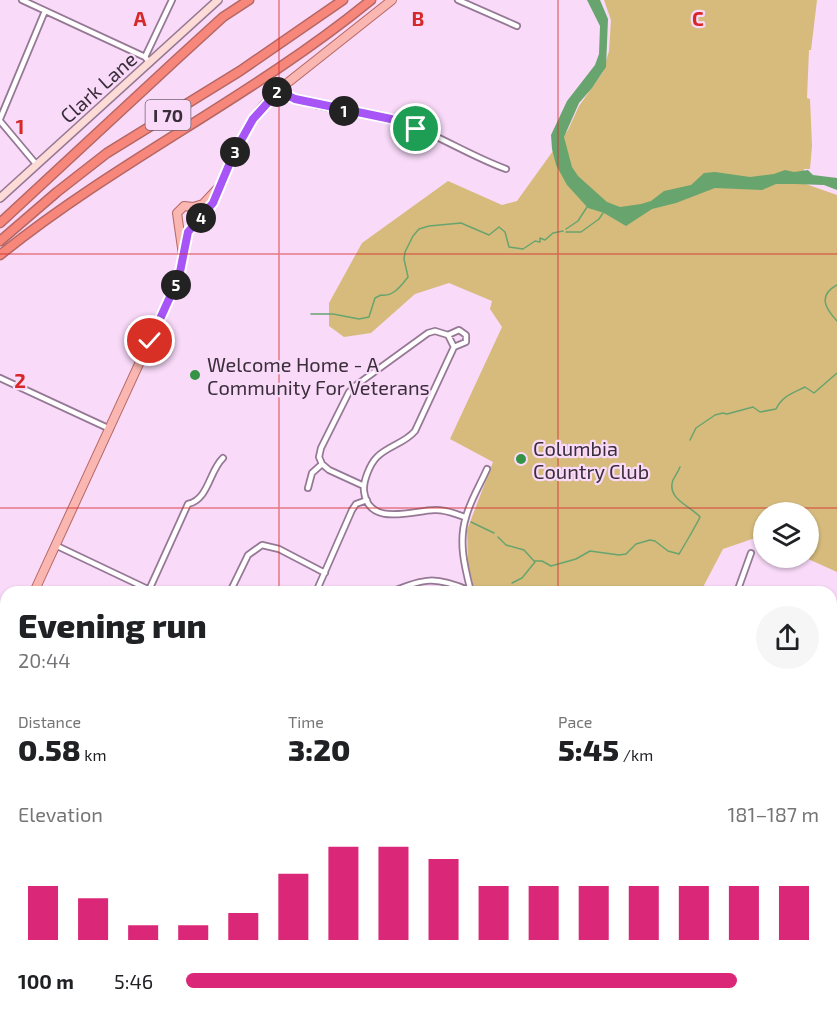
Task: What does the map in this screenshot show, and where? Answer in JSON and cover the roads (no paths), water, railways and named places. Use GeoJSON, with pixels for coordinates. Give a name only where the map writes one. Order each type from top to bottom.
{"type":"FeatureCollection","features":[{"type":"Feature","properties":{"kind":"highway"},"geometry":{"type":"LineString","coordinates":[[0,223],[223,17],[249,0]]}},
{"type":"Feature","properties":{"kind":"highway","name":"I 70"},"geometry":{"type":"LineString","coordinates":[[0,241],[107,153],[240,71],[343,0]]}},
{"type":"Feature","properties":{"kind":"highway","name":"I 70"},"geometry":{"type":"LineString","coordinates":[[0,255],[95,184],[256,84],[370,0]]}},
{"type":"Feature","properties":{"kind":"main road"},"geometry":{"type":"LineString","coordinates":[[37,586],[172,296],[182,268],[187,236],[191,227],[213,203],[218,188],[253,119],[281,88],[392,0]]}},
{"type":"Feature","properties":{"kind":"main road"},"geometry":{"type":"LineString","coordinates":[[193,207],[203,204],[218,188]]}},
{"type":"Feature","properties":{"kind":"main road"},"geometry":{"type":"LineString","coordinates":[[183,255],[176,218],[179,208],[189,205],[193,207],[197,210],[198,220]]}},
{"type":"Feature","properties":{"kind":"main road"},"geometry":{"type":"LineString","coordinates":[[178,223],[181,226],[191,227]]}},
{"type":"Feature","properties":{"kind":"street"},"geometry":{"type":"LineString","coordinates":[[22,0],[147,60],[171,0]]}},
{"type":"Feature","properties":{"kind":"street","name":"Clark Lane"},"geometry":{"type":"LineString","coordinates":[[0,198],[147,60],[218,0]]}},
{"type":"Feature","properties":{"kind":"street"},"geometry":{"type":"LineString","coordinates":[[458,0],[517,26]]}},
{"type":"Feature","properties":{"kind":"street"},"geometry":{"type":"LineString","coordinates":[[36,164],[0,120],[45,11]]}},
{"type":"Feature","properties":{"kind":"street"},"geometry":{"type":"LineString","coordinates":[[281,88],[295,99],[402,122],[506,169]]}},
{"type":"Feature","properties":{"kind":"street"},"geometry":{"type":"LineString","coordinates":[[364,486],[329,470],[322,464],[319,457],[321,448],[344,401],[355,386],[428,333],[435,331],[448,335],[459,330],[466,335],[466,342],[454,347],[415,431],[408,440],[378,456],[372,463],[364,486],[367,500],[373,509],[382,514],[436,510],[465,517]]}},
{"type":"Feature","properties":{"kind":"street"},"geometry":{"type":"LineString","coordinates":[[448,335],[454,347]]}},
{"type":"Feature","properties":{"kind":"street"},"geometry":{"type":"LineString","coordinates":[[0,378],[110,429]]}},
{"type":"Feature","properties":{"kind":"street"},"geometry":{"type":"LineString","coordinates":[[153,586],[188,504],[200,499],[218,463],[223,458]]}},
{"type":"Feature","properties":{"kind":"street"},"geometry":{"type":"LineString","coordinates":[[308,489],[312,473],[322,464]]}},
{"type":"Feature","properties":{"kind":"street"},"geometry":{"type":"LineString","coordinates":[[469,586],[463,550],[465,517],[487,469]]}},
{"type":"Feature","properties":{"kind":"street"},"geometry":{"type":"LineString","coordinates":[[319,586],[352,510],[356,504],[367,500]]}},
{"type":"Feature","properties":{"kind":"street"},"geometry":{"type":"LineString","coordinates":[[55,545],[141,586]]}},
{"type":"Feature","properties":{"kind":"street"},"geometry":{"type":"LineString","coordinates":[[233,586],[248,555],[262,545],[279,549],[325,573]]}},
{"type":"Feature","properties":{"kind":"street"},"geometry":{"type":"LineString","coordinates":[[739,586],[751,554]]}},
{"type":"Feature","properties":{"kind":"street"},"geometry":{"type":"LineString","coordinates":[[406,586],[429,580],[448,581],[458,586]]}},
{"type":"Feature","properties":{"kind":"waterway"},"geometry":{"type":"LineString","coordinates":[[566,229],[578,221],[587,207]]}},
{"type":"Feature","properties":{"kind":"waterway"},"geometry":{"type":"LineString","coordinates":[[566,232],[581,232],[599,219],[603,213]]}},
{"type":"Feature","properties":{"kind":"waterway"},"geometry":{"type":"LineString","coordinates":[[311,314],[333,314],[359,319],[369,317],[375,298],[393,293],[408,277],[404,259],[405,252],[419,229],[461,223],[489,235],[499,227],[505,232],[509,247],[523,249],[535,241],[540,242],[540,238],[545,240],[553,233],[563,231]]}},
{"type":"Feature","properties":{"kind":"waterway"},"geometry":{"type":"LineString","coordinates":[[837,285],[825,298],[827,307],[837,321]]}},
{"type":"Feature","properties":{"kind":"waterway"},"geometry":{"type":"LineString","coordinates":[[690,440],[696,428],[715,415],[753,407],[760,412],[776,409],[792,393],[805,387],[814,393],[837,373]]}},
{"type":"Feature","properties":{"kind":"waterway"},"geometry":{"type":"LineString","coordinates":[[498,537],[506,545],[524,550],[534,561],[542,561],[551,566],[576,559],[590,551],[626,554],[636,544],[650,540],[668,551],[679,554],[700,517],[680,502],[673,492],[673,480],[680,467]]}},
{"type":"Feature","properties":{"kind":"waterway"},"geometry":{"type":"LineString","coordinates":[[471,522],[494,533]]}},
{"type":"Feature","properties":{"kind":"waterway"},"geometry":{"type":"LineString","coordinates":[[512,583],[522,578],[535,562]]}},
{"type":"Feature","properties":{"kind":"place","name":"Welcome Home - A Community For Veterans"},"geometry":{"type":"Point","coordinates":[195,375]}},
{"type":"Feature","properties":{"kind":"place","name":"Columbia Country Club"},"geometry":{"type":"Point","coordinates":[521,459]}}]}
